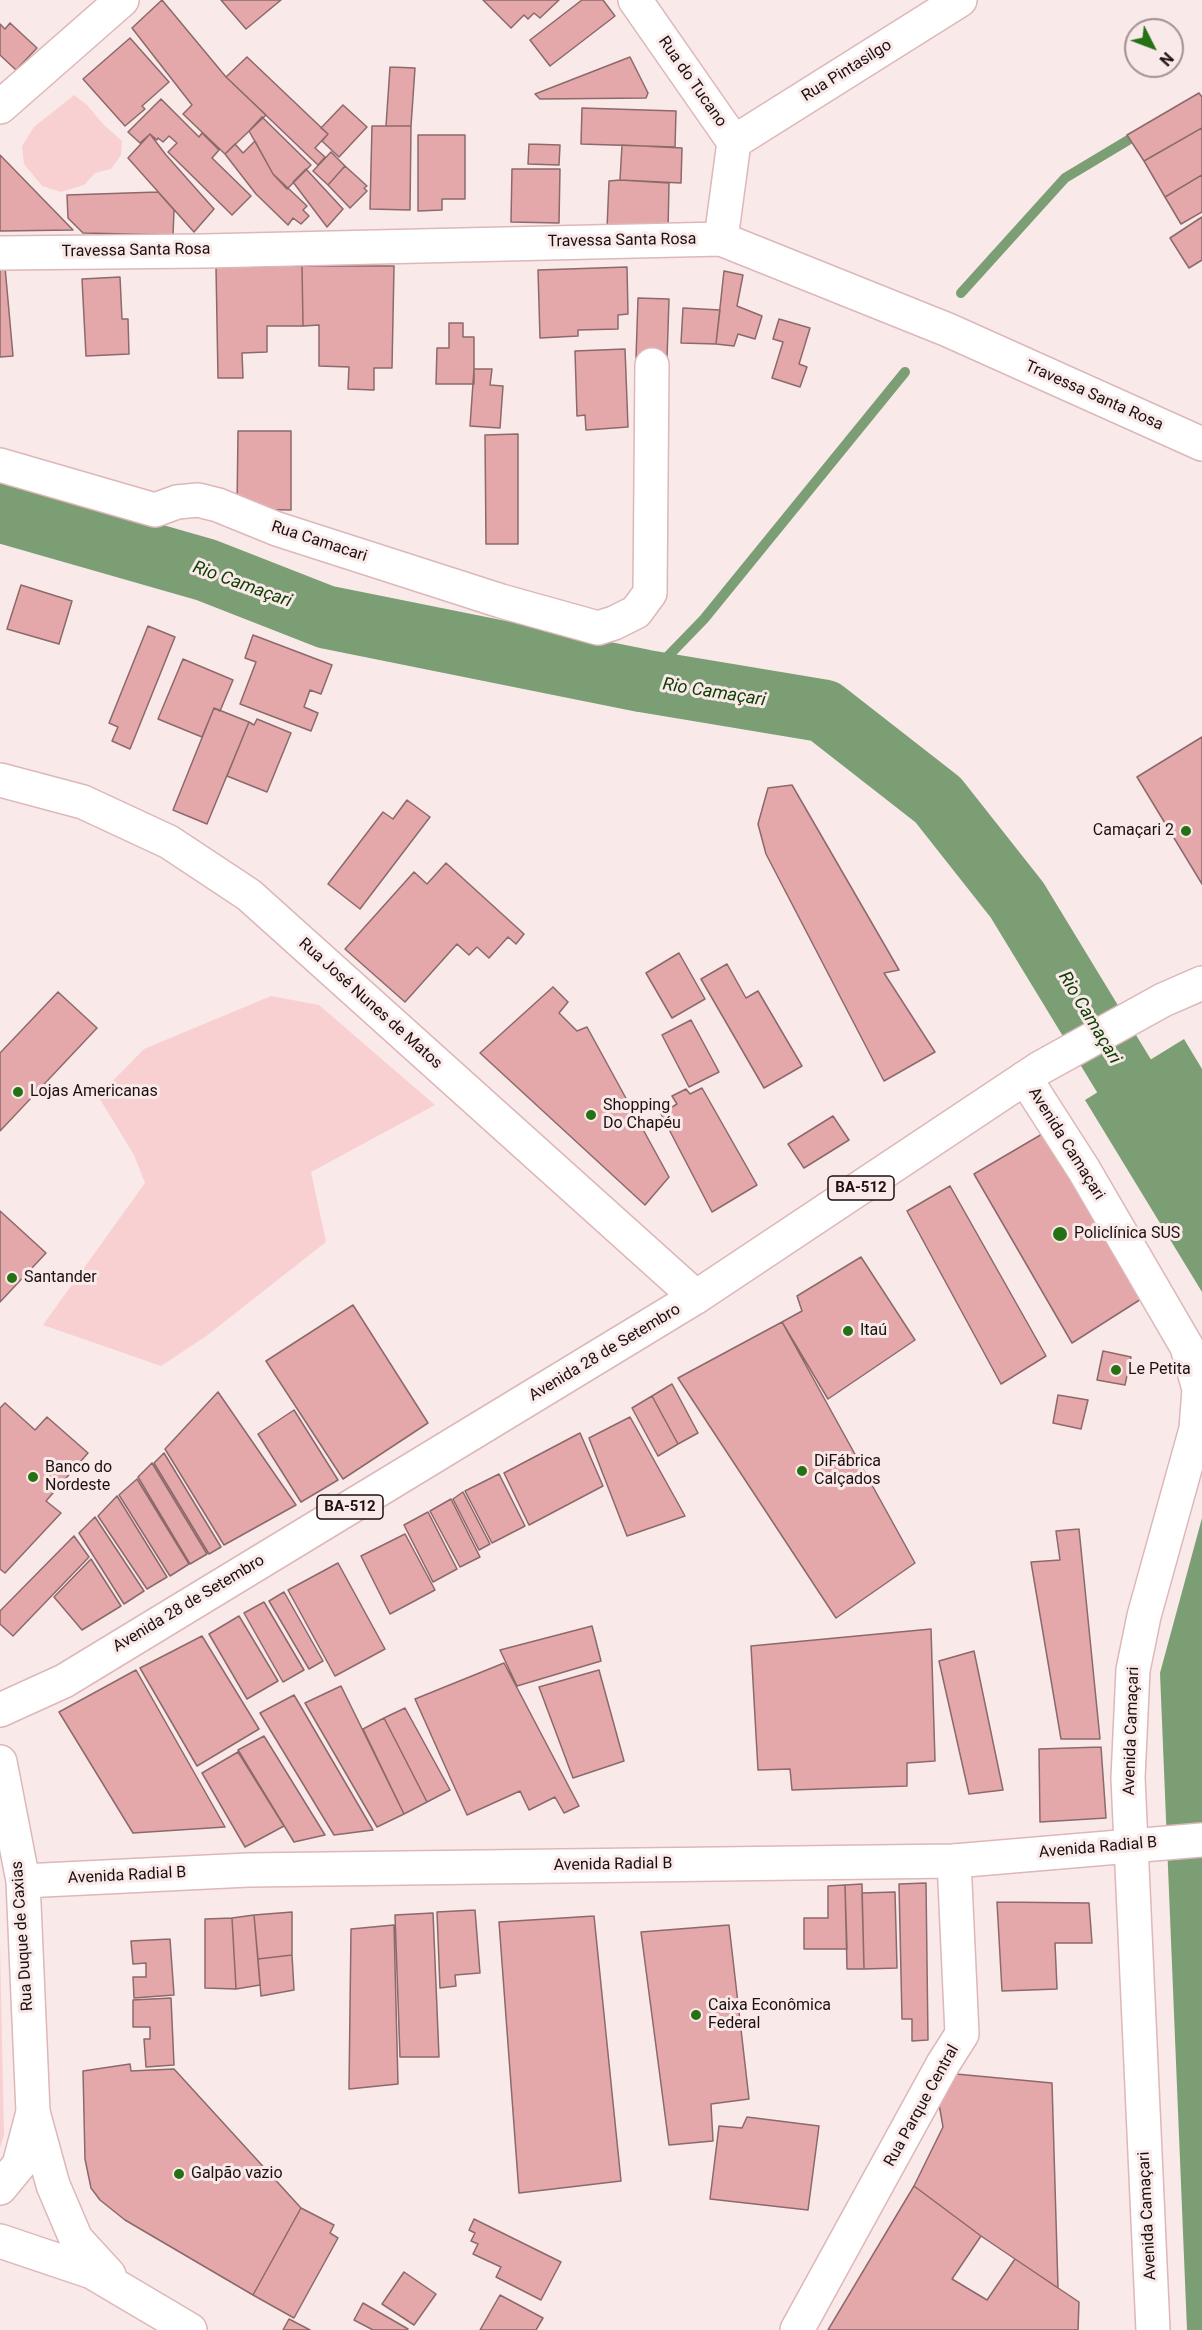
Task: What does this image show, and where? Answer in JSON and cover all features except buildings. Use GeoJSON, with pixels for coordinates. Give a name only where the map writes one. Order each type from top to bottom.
{"type":"FeatureCollection","features":[{"type":"Feature","properties":{"kind":"street"},"geometry":{"type":"LineString","coordinates":[[0,107],[122,0]]}},
{"type":"Feature","properties":{"kind":"street","name":"Rua do Tucano"},"geometry":{"type":"LineString","coordinates":[[635,0],[734,142],[721,239]]}},
{"type":"Feature","properties":{"kind":"street","name":"Rua Pintasilgo"},"geometry":{"type":"LineString","coordinates":[[734,142],[960,0]]}},
{"type":"Feature","properties":{"kind":"street","name":"Travessa Santa Rosa"},"geometry":{"type":"LineString","coordinates":[[0,253],[204,251],[721,239],[948,330],[1202,444]]}},
{"type":"Feature","properties":{"kind":"street","name":"Rua Camacari"},"geometry":{"type":"LineString","coordinates":[[0,465],[155,510],[177,502],[198,500],[219,505],[288,533],[501,601],[598,628],[636,612],[650,593],[652,365]]}},
{"type":"Feature","properties":{"kind":"street","name":"Rua José Nunes de Matos"},"geometry":{"type":"LineString","coordinates":[[0,780],[94,807],[169,842],[249,895],[696,1297]]}},
{"type":"Feature","properties":{"kind":"street","name":"Avenida 28 de Setembro"},"geometry":{"type":"LineString","coordinates":[[0,1710],[64,1680],[696,1297],[1054,1060],[1163,1000],[1202,983]]}},
{"type":"Feature","properties":{"kind":"street","name":"Avenida Camaçari"},"geometry":{"type":"LineString","coordinates":[[1025,1078],[1084,1170],[1187,1347],[1199,1389],[1196,1429],[1144,1616],[1133,1670],[1128,1778],[1144,1844],[1154,2330]]}},
{"type":"Feature","properties":{"kind":"street","name":"Rua Duque de Caxias"},"geometry":{"type":"LineString","coordinates":[[0,1762],[23,1881],[33,2112]]}},
{"type":"Feature","properties":{"kind":"street","name":"Avenida Radial B"},"geometry":{"type":"LineString","coordinates":[[23,1881],[248,1870],[954,1861],[1202,1840]]}},
{"type":"Feature","properties":{"kind":"street","name":"Rua Parque Central"},"geometry":{"type":"LineString","coordinates":[[797,2330],[921,2108],[943,2064],[962,2034],[954,1861]]}},
{"type":"Feature","properties":{"kind":"street"},"geometry":{"type":"LineString","coordinates":[[0,2188],[19,2165],[33,2112]]}},
{"type":"Feature","properties":{"kind":"street"},"geometry":{"type":"LineString","coordinates":[[33,2112],[53,2186],[76,2239],[127,2294]]}},
{"type":"Feature","properties":{"kind":"street"},"geometry":{"type":"LineString","coordinates":[[0,2241],[92,2272],[189,2330]]}},
{"type":"Feature","properties":{"kind":"shaded area"},"geometry":{"type":"Polygon","coordinates":[[[74,95],[122,141],[121,155],[111,169],[95,173],[84,185],[61,192],[42,186],[24,164],[22,146],[34,127],[74,95]]]}},
{"type":"Feature","properties":{"kind":"shaded area"},"geometry":{"type":"Polygon","coordinates":[[[271,996],[319,1005],[435,1105],[311,1172],[326,1242],[205,1337],[161,1366],[43,1325],[145,1183],[134,1155],[98,1096],[144,1049],[271,996]]]}},
{"type":"Feature","properties":{"kind":"shaded area"},"geometry":{"type":"Polygon","coordinates":[[[1184,1039],[1202,1069],[1202,1292],[1085,1100],[1184,1039]]]}},
{"type":"Feature","properties":{"kind":"shaded area"},"geometry":{"type":"Polygon","coordinates":[[[1202,1518],[1202,2330],[1187,2330],[1160,1673],[1202,1518]]]}},
{"type":"Feature","properties":{"kind":"shaded area"},"geometry":{"type":"Polygon","coordinates":[[[0,1943],[4,2135],[0,2148],[0,1943]]]}},
{"type":"Feature","properties":{"kind":"waterway"},"geometry":{"type":"LineString","coordinates":[[961,293],[1065,178],[1140,133]]}},
{"type":"Feature","properties":{"kind":"waterway"},"geometry":{"type":"LineString","coordinates":[[644,681],[704,619],[905,372]]}},
{"type":"Feature","properties":{"kind":"waterway","name":"Rio Camaçari"},"geometry":{"type":"LineString","coordinates":[[0,511],[206,570],[326,617],[644,681],[824,711],[938,800],[1017,900],[1202,1204]]}},
{"type":"Feature","properties":{"kind":"place","name":"Camaçari 2"},"geometry":{"type":"Point","coordinates":[1186,831]}},
{"type":"Feature","properties":{"kind":"place","name":"Lojas Americanas"},"geometry":{"type":"Point","coordinates":[18,1092]}},
{"type":"Feature","properties":{"kind":"place","name":"Shopping Do Chapéu"},"geometry":{"type":"Point","coordinates":[591,1115]}},
{"type":"Feature","properties":{"kind":"place","name":"Policlínica SUS"},"geometry":{"type":"Point","coordinates":[1060,1234]}},
{"type":"Feature","properties":{"kind":"place","name":"Santander"},"geometry":{"type":"Point","coordinates":[12,1278]}},
{"type":"Feature","properties":{"kind":"place","name":"Itaú"},"geometry":{"type":"Point","coordinates":[848,1331]}},
{"type":"Feature","properties":{"kind":"place","name":"Le Petita"},"geometry":{"type":"Point","coordinates":[1116,1370]}},
{"type":"Feature","properties":{"kind":"place","name":"DiFábrica Calçados"},"geometry":{"type":"Point","coordinates":[802,1471]}},
{"type":"Feature","properties":{"kind":"place","name":"Banco do Nordeste"},"geometry":{"type":"Point","coordinates":[33,1477]}},
{"type":"Feature","properties":{"kind":"place","name":"Caixa Econômica Federal"},"geometry":{"type":"Point","coordinates":[696,2015]}},
{"type":"Feature","properties":{"kind":"place","name":"Galpão vazio"},"geometry":{"type":"Point","coordinates":[179,2174]}}]}
